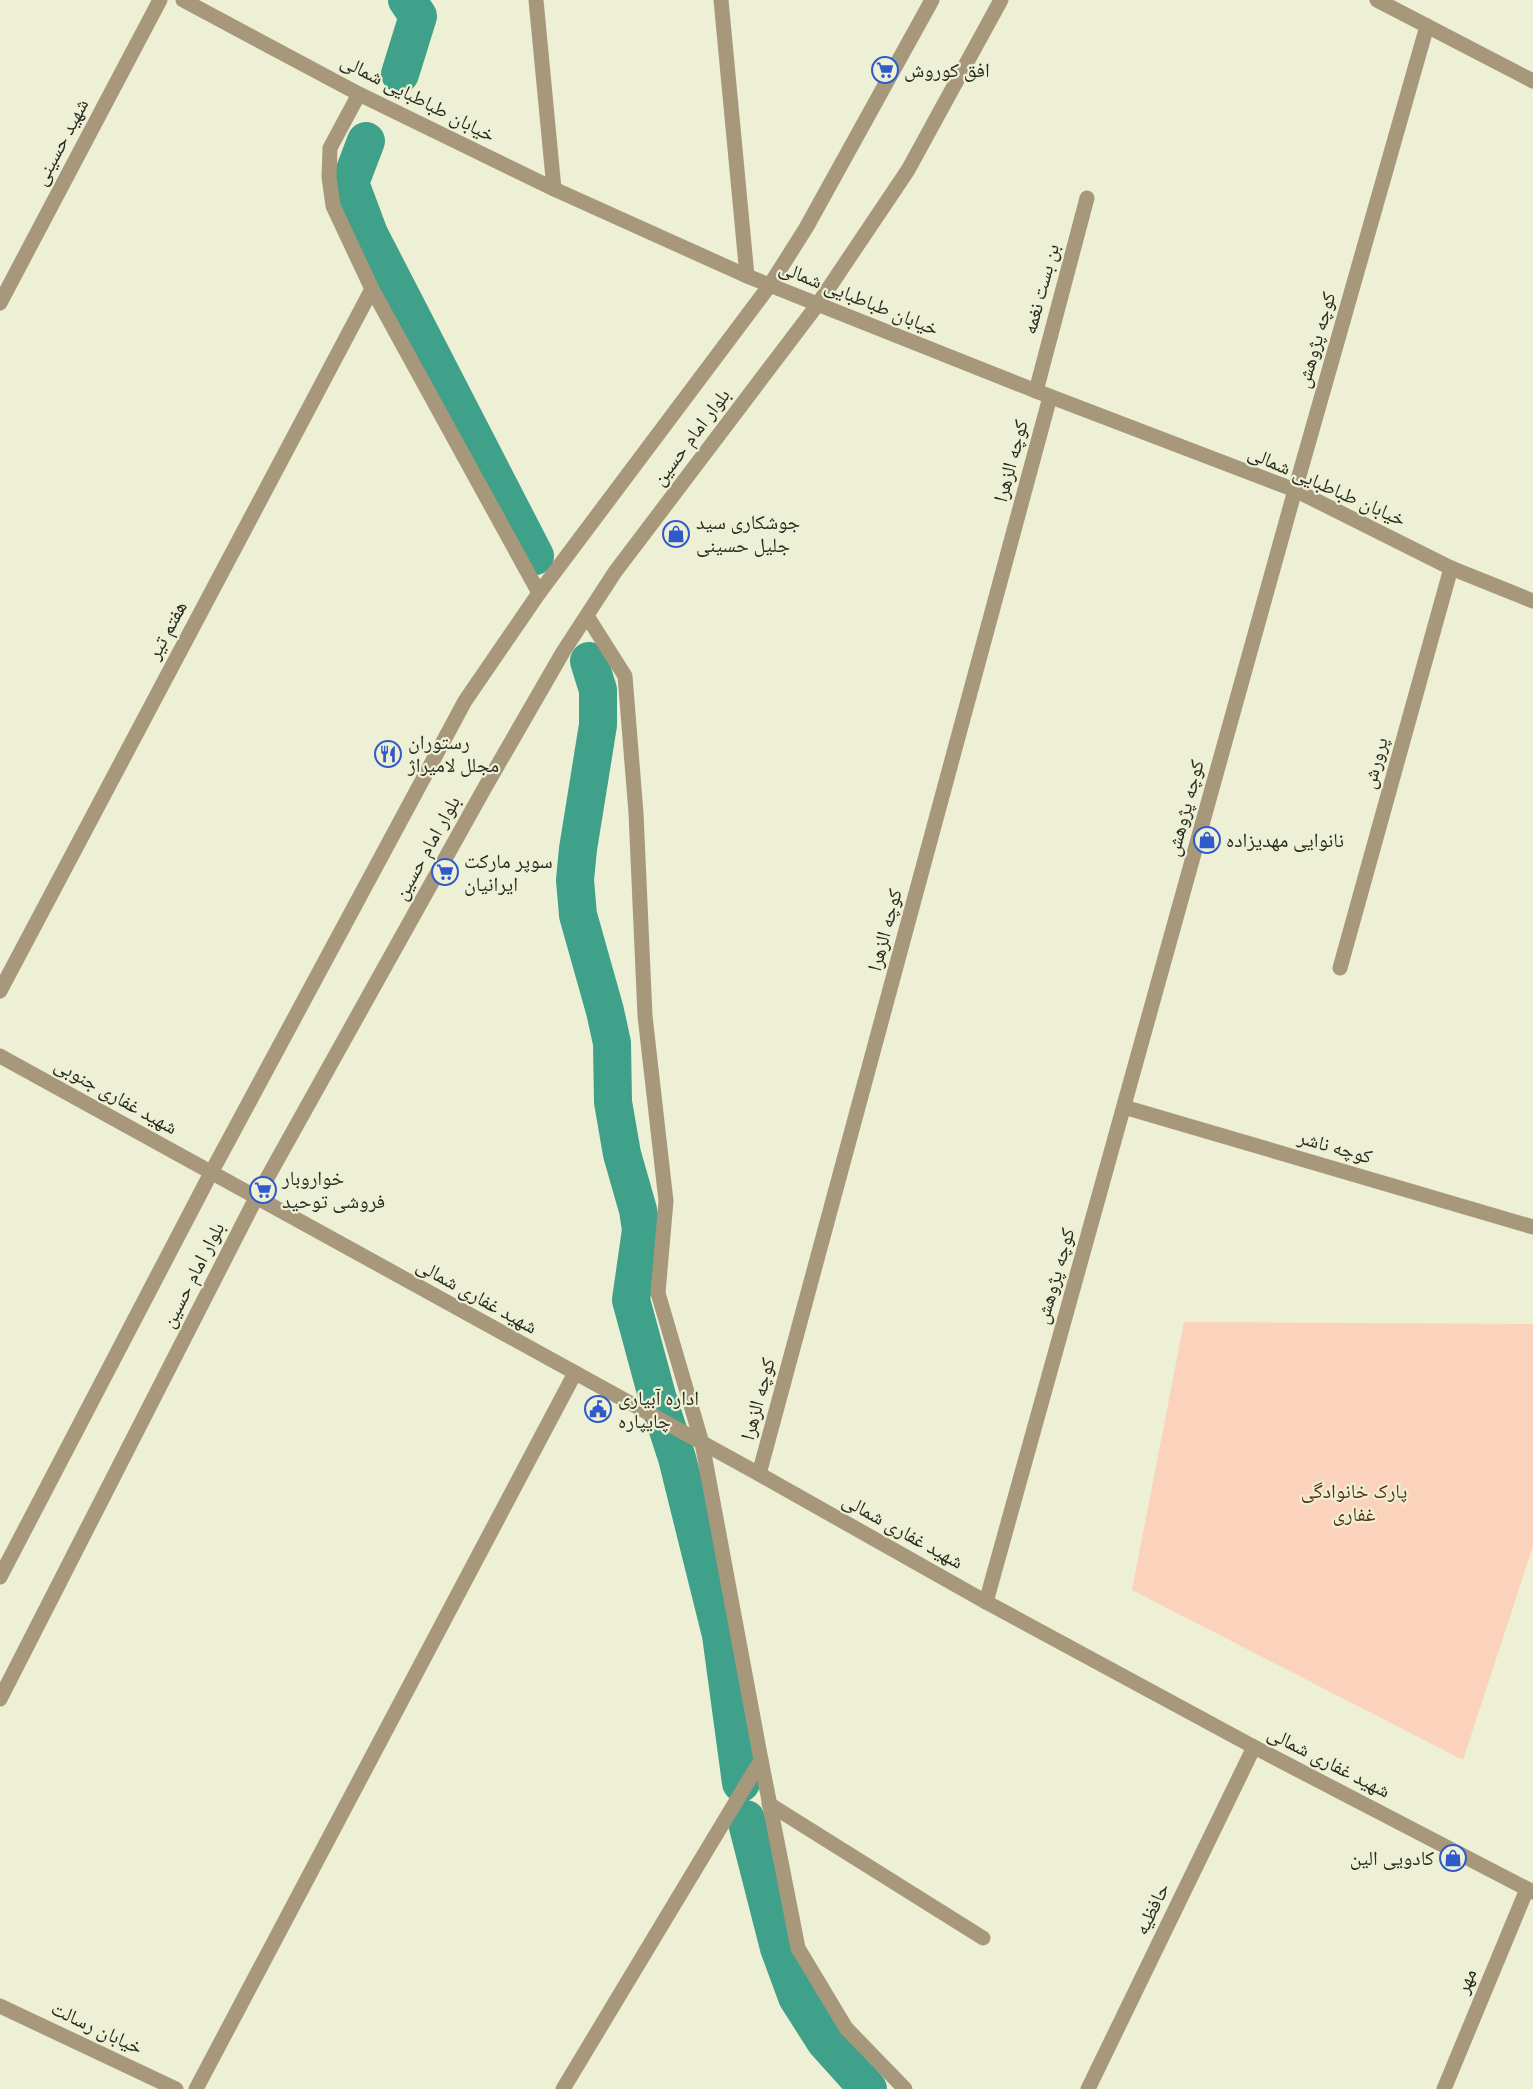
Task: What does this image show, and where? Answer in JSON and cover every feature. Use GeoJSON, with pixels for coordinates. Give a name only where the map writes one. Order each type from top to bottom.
{"type":"FeatureCollection","features":[{"type":"Feature","properties":{"kind":"street","name":"شهید حسینی"},"geometry":{"type":"LineString","coordinates":[[0,303],[160,0]]}},
{"type":"Feature","properties":{"kind":"street","name":"خیابان طباطبایی شمالی"},"geometry":{"type":"LineString","coordinates":[[183,0],[359,94],[554,189],[747,276],[1050,397],[1295,490],[1451,568],[1533,601]]}},
{"type":"Feature","properties":{"kind":"street"},"geometry":{"type":"LineString","coordinates":[[536,0],[554,189]]}},
{"type":"Feature","properties":{"kind":"street"},"geometry":{"type":"LineString","coordinates":[[721,0],[747,276]]}},
{"type":"Feature","properties":{"kind":"street","name":"بلوار امام حسین"},"geometry":{"type":"LineString","coordinates":[[0,1577],[211,1173],[465,700],[539,593],[770,285],[806,228],[932,0]]}},
{"type":"Feature","properties":{"kind":"street","name":"بلوار امام حسین"},"geometry":{"type":"LineString","coordinates":[[0,1699],[256,1198],[563,652],[615,572],[818,304],[908,170],[1001,0]]}},
{"type":"Feature","properties":{"kind":"street"},"geometry":{"type":"LineString","coordinates":[[1387,2],[1426,26],[1533,81]]}},
{"type":"Feature","properties":{"kind":"street","name":"کوچه پژوهش"},"geometry":{"type":"LineString","coordinates":[[986,1602],[1426,26]]}},
{"type":"Feature","properties":{"kind":"street"},"geometry":{"type":"LineString","coordinates":[[359,94],[330,148],[329,177],[333,206],[372,289],[539,593]]}},
{"type":"Feature","properties":{"kind":"street","name":"بن بست نغمه"},"geometry":{"type":"LineString","coordinates":[[1035,391],[1087,198]]}},
{"type":"Feature","properties":{"kind":"street","name":"هفتم تیر"},"geometry":{"type":"LineString","coordinates":[[0,990],[372,289]]}},
{"type":"Feature","properties":{"kind":"street","name":"کوچه الزهرا"},"geometry":{"type":"LineString","coordinates":[[759,1474],[1050,397]]}},
{"type":"Feature","properties":{"kind":"street","name":"پرورش"},"geometry":{"type":"LineString","coordinates":[[1340,968],[1451,568]]}},
{"type":"Feature","properties":{"kind":"street"},"geometry":{"type":"LineString","coordinates":[[587,616],[625,676],[636,813],[645,1016],[666,1200],[658,1293],[702,1443],[760,1760],[798,1948],[846,2028],[903,2088]]}},
{"type":"Feature","properties":{"kind":"street","name":"شهید غفاری جنوبی"},"geometry":{"type":"LineString","coordinates":[[0,1056],[256,1198]]}},
{"type":"Feature","properties":{"kind":"street","name":"کوچه ناشر"},"geometry":{"type":"LineString","coordinates":[[1124,1107],[1533,1227]]}},
{"type":"Feature","properties":{"kind":"street","name":"شهید غفاری شمالی"},"geometry":{"type":"LineString","coordinates":[[256,1198],[759,1474],[986,1602],[1254,1746],[1530,1890]]}},
{"type":"Feature","properties":{"kind":"street"},"geometry":{"type":"LineString","coordinates":[[196,2089],[575,1373]]}},
{"type":"Feature","properties":{"kind":"street","name":"حافظیه"},"geometry":{"type":"LineString","coordinates":[[1088,2089],[1254,1746]]}},
{"type":"Feature","properties":{"kind":"street"},"geometry":{"type":"LineString","coordinates":[[563,2089],[760,1760]]}},
{"type":"Feature","properties":{"kind":"street"},"geometry":{"type":"LineString","coordinates":[[769,1804],[983,1938]]}},
{"type":"Feature","properties":{"kind":"street","name":"مهر"},"geometry":{"type":"LineString","coordinates":[[1444,2089],[1530,1890]]}},
{"type":"Feature","properties":{"kind":"street","name":"خیابان رسالت"},"geometry":{"type":"LineString","coordinates":[[0,2006],[176,2089]]}},
{"type":"Feature","properties":{"kind":"green space","name":"پارک خانوادگی غفاری"},"geometry":{"type":"Polygon","coordinates":[[[1184,1322],[1533,1324],[1533,1546],[1463,1760],[1132,1590],[1184,1322]]]}},
{"type":"Feature","properties":{"kind":"waterway"},"geometry":{"type":"LineString","coordinates":[[400,74],[418,16],[407,0]]}},
{"type":"Feature","properties":{"kind":"waterway"},"geometry":{"type":"LineString","coordinates":[[366,141],[350,183],[369,234],[535,556]]}},
{"type":"Feature","properties":{"kind":"waterway"},"geometry":{"type":"LineString","coordinates":[[589,661],[598,690],[598,725],[578,849],[575,880],[578,915],[612,1043],[613,1102],[622,1154],[638,1210],[641,1230],[631,1300],[657,1396],[677,1458],[721,1635],[741,1783]]}},
{"type":"Feature","properties":{"kind":"waterway"},"geometry":{"type":"LineString","coordinates":[[746,1819],[779,1948],[797,1997],[825,2041],[868,2089]]}},
{"type":"Feature","properties":{"kind":"place","name":"افق کوروش"},"geometry":{"type":"Point","coordinates":[885,70]}},
{"type":"Feature","properties":{"kind":"place","name":"جوشکاری سید جلیل حسینی"},"geometry":{"type":"Point","coordinates":[676,534]}},
{"type":"Feature","properties":{"kind":"place","name":"رستوران مجلل لامیراژ"},"geometry":{"type":"Point","coordinates":[388,754]}},
{"type":"Feature","properties":{"kind":"place","name":"نانوایی مهدیزاده"},"geometry":{"type":"Point","coordinates":[1207,840]}},
{"type":"Feature","properties":{"kind":"place","name":"سوپر مارکت ایرانیان"},"geometry":{"type":"Point","coordinates":[445,872]}},
{"type":"Feature","properties":{"kind":"place","name":"خواروبار فروشی توحید"},"geometry":{"type":"Point","coordinates":[263,1190]}},
{"type":"Feature","properties":{"kind":"place","name":"اداره آبیاری چایپاره"},"geometry":{"type":"Point","coordinates":[598,1409]}},
{"type":"Feature","properties":{"kind":"place","name":"کادویی الین"},"geometry":{"type":"Point","coordinates":[1453,1858]}}]}
